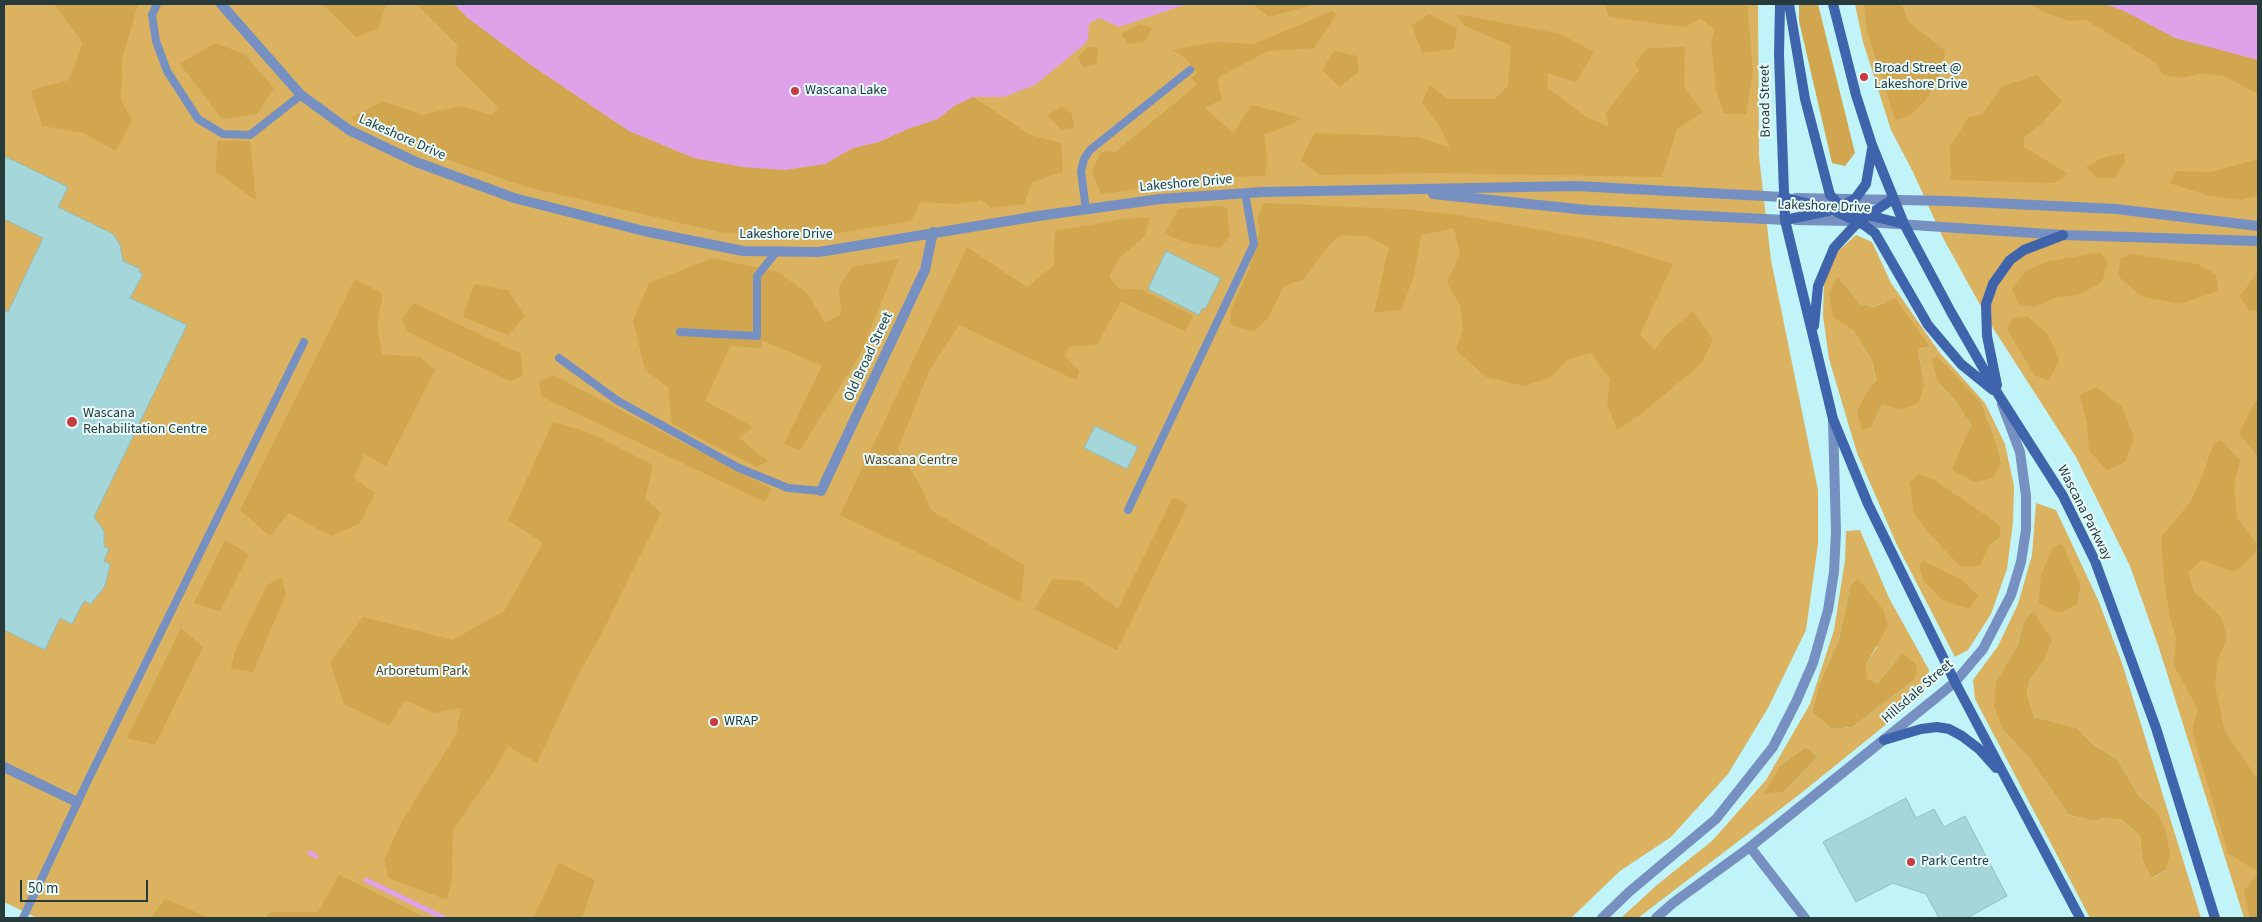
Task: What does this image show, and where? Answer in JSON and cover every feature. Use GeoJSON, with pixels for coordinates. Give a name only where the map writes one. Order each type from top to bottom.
{"type":"FeatureCollection","features":[{"type":"Feature","properties":{"kind":"main road","name":"Broad Street"},"geometry":{"type":"LineString","coordinates":[[1780,4],[1779,55],[1783,197]]}},
{"type":"Feature","properties":{"kind":"main road"},"geometry":{"type":"LineString","coordinates":[[1789,4],[1805,99],[1827,190],[1837,209]]}},
{"type":"Feature","properties":{"kind":"main road"},"geometry":{"type":"LineString","coordinates":[[1785,220],[1837,209],[1855,199],[1866,184],[1872,146],[1856,95],[1833,4]]}},
{"type":"Feature","properties":{"kind":"main road","name":"Wascana Parkway"},"geometry":{"type":"LineString","coordinates":[[1872,146],[1904,224],[1951,312],[1998,394],[2063,496],[2095,561],[2156,728],[2215,918]]}},
{"type":"Feature","properties":{"kind":"main road"},"geometry":{"type":"LineString","coordinates":[[1904,224],[1862,219],[1837,209],[1783,197],[1785,220],[1833,419],[1868,504],[1955,682],[2080,918]]}},
{"type":"Feature","properties":{"kind":"main road"},"geometry":{"type":"LineString","coordinates":[[1814,340],[1815,304],[1825,267],[1834,248],[1862,219],[1894,199]]}},
{"type":"Feature","properties":{"kind":"main road"},"geometry":{"type":"LineString","coordinates":[[1862,219],[1875,233],[1928,325],[1961,364],[1998,394]]}},
{"type":"Feature","properties":{"kind":"main road"},"geometry":{"type":"LineString","coordinates":[[1998,394],[1987,336],[1986,304],[1993,284],[2010,260],[2024,250],[2063,235]]}},
{"type":"Feature","properties":{"kind":"main road"},"geometry":{"type":"LineString","coordinates":[[1884,740],[1921,729],[1937,728],[1949,730],[1962,736],[1979,749],[2006,779]]}},
{"type":"Feature","properties":{"kind":"street","name":"Lakeshore Drive"},"geometry":{"type":"LineString","coordinates":[[221,4],[300,95],[349,130],[416,162],[514,198],[644,232],[743,251],[819,252],[880,243],[933,232],[1160,199],[1245,193],[1390,189],[1576,186],[1783,197],[1894,199],[2116,208],[2258,226]]}},
{"type":"Feature","properties":{"kind":"street","name":"Lakeshore Drive"},"geometry":{"type":"LineString","coordinates":[[1390,189],[1592,211],[1785,220],[1862,219]]}},
{"type":"Feature","properties":{"kind":"street"},"geometry":{"type":"LineString","coordinates":[[1904,224],[2063,235],[2258,241]]}},
{"type":"Feature","properties":{"kind":"street","name":"Old Broad Street"},"geometry":{"type":"LineString","coordinates":[[822,491],[925,270],[933,232]]}},
{"type":"Feature","properties":{"kind":"street","name":"Hillsdale Street"},"geometry":{"type":"LineString","coordinates":[[1656,918],[1673,903],[1750,847],[1955,682],[1984,649],[2011,595],[2021,562],[2026,530],[2026,496],[2020,452],[1998,394]]}},
{"type":"Feature","properties":{"kind":"street"},"geometry":{"type":"LineString","coordinates":[[1602,918],[1629,892],[1716,819],[1773,747],[1796,702],[1813,663],[1828,610],[1834,572],[1836,532],[1833,419]]}},
{"type":"Feature","properties":{"kind":"street"},"geometry":{"type":"LineString","coordinates":[[4,767],[77,802]]}},
{"type":"Feature","properties":{"kind":"street"},"geometry":{"type":"LineString","coordinates":[[1750,847],[1805,918]]}},
{"type":"Feature","properties":{"kind":"lane"},"geometry":{"type":"LineString","coordinates":[[157,4],[152,15],[167,71],[198,119],[223,134],[250,135],[300,95]]}},
{"type":"Feature","properties":{"kind":"lane"},"geometry":{"type":"LineString","coordinates":[[1086,210],[1082,170],[1084,159],[1090,150],[1190,70]]}},
{"type":"Feature","properties":{"kind":"lane"},"geometry":{"type":"LineString","coordinates":[[1128,510],[1254,244],[1245,193]]}},
{"type":"Feature","properties":{"kind":"lane"},"geometry":{"type":"LineString","coordinates":[[680,332],[758,336],[756,276],[777,251]]}},
{"type":"Feature","properties":{"kind":"lane"},"geometry":{"type":"LineString","coordinates":[[23,918],[77,802],[304,342]]}},
{"type":"Feature","properties":{"kind":"lane"},"geometry":{"type":"LineString","coordinates":[[559,358],[618,401],[739,468],[788,488],[822,491]]}},
{"type":"Feature","properties":{"kind":"green space","name":"Wascana Centre"},"geometry":{"type":"Polygon","coordinates":[[[4,4],[1758,4],[1759,156],[1771,260],[1818,490],[1818,544],[1806,630],[1768,708],[1728,774],[1671,837],[1620,871],[1571,918],[37,918],[4,902],[4,4]]]}},
{"type":"Feature","properties":{"kind":"green space"},"geometry":{"type":"Polygon","coordinates":[[[54,4],[138,4],[122,60],[121,100],[132,120],[116,151],[84,133],[42,126],[31,90],[69,80],[83,43],[54,4]]]}},
{"type":"Feature","properties":{"kind":"green space"},"geometry":{"type":"Polygon","coordinates":[[[322,4],[386,4],[379,28],[356,37],[322,4]]]}},
{"type":"Feature","properties":{"kind":"green space"},"geometry":{"type":"Polygon","coordinates":[[[417,4],[454,4],[469,19],[531,65],[629,131],[694,158],[743,167],[784,170],[825,164],[853,148],[879,142],[937,119],[954,106],[973,97],[1031,135],[1061,143],[1063,172],[1032,182],[1024,204],[992,208],[981,200],[956,204],[921,202],[911,221],[832,234],[772,237],[719,232],[523,186],[412,147],[350,118],[383,101],[422,115],[460,106],[492,115],[498,107],[456,65],[457,45],[417,4]]]}},
{"type":"Feature","properties":{"kind":"green space"},"geometry":{"type":"Polygon","coordinates":[[[1253,4],[1315,4],[1269,17],[1253,4]]]}},
{"type":"Feature","properties":{"kind":"green space"},"geometry":{"type":"Polygon","coordinates":[[[1747,4],[1753,71],[1746,114],[1724,113],[1716,90],[1711,44],[1714,29],[1701,19],[1685,27],[1609,17],[1605,5],[1747,4]]]}},
{"type":"Feature","properties":{"kind":"green space"},"geometry":{"type":"Polygon","coordinates":[[[1799,4],[1818,4],[1855,153],[1845,166],[1832,163],[1799,21],[1799,4]]]}},
{"type":"Feature","properties":{"kind":"green space"},"geometry":{"type":"Polygon","coordinates":[[[1855,4],[2258,4],[2258,918],[2244,918],[2159,648],[2130,566],[2076,457],[1993,328],[1943,238],[1913,172],[1891,130],[1863,42],[1855,4]]]}},
{"type":"Feature","properties":{"kind":"green space"},"geometry":{"type":"Polygon","coordinates":[[[1864,4],[1902,4],[1908,21],[1945,51],[1941,73],[1926,100],[1910,116],[1895,120],[1867,31],[1864,4]]]}},
{"type":"Feature","properties":{"kind":"green space"},"geometry":{"type":"Polygon","coordinates":[[[2031,4],[2105,4],[2258,60],[2258,94],[2224,76],[2202,73],[2182,78],[2163,75],[2155,62],[2086,20],[2069,21],[2045,13],[2031,4]]]}},
{"type":"Feature","properties":{"kind":"green space"},"geometry":{"type":"Polygon","coordinates":[[[1332,11],[1336,15],[1314,48],[1268,51],[1217,78],[1222,99],[1205,108],[1233,133],[1252,105],[1302,118],[1284,128],[1264,134],[1267,159],[1265,176],[1222,177],[1101,194],[1092,173],[1100,153],[1107,151],[1114,153],[1197,85],[1191,78],[1197,73],[1185,58],[1173,50],[1214,42],[1254,44],[1332,11]]]}},
{"type":"Feature","properties":{"kind":"green space"},"geometry":{"type":"Polygon","coordinates":[[[1429,14],[1457,28],[1454,49],[1422,53],[1412,25],[1429,14]]]}},
{"type":"Feature","properties":{"kind":"green space"},"geometry":{"type":"Polygon","coordinates":[[[1456,14],[1560,34],[1594,52],[1576,82],[1548,73],[1547,88],[1587,117],[1609,127],[1606,113],[1639,70],[1635,63],[1648,48],[1685,47],[1684,87],[1703,112],[1677,129],[1662,177],[1434,173],[1320,175],[1301,161],[1314,133],[1418,137],[1450,148],[1440,127],[1422,102],[1430,85],[1447,99],[1495,99],[1508,86],[1511,46],[1465,26],[1456,14]]]}},
{"type":"Feature","properties":{"kind":"green space"},"geometry":{"type":"Polygon","coordinates":[[[1140,24],[1152,28],[1145,41],[1128,44],[1121,34],[1140,24]]]}},
{"type":"Feature","properties":{"kind":"green space"},"geometry":{"type":"Polygon","coordinates":[[[215,43],[244,54],[274,88],[257,114],[222,119],[180,64],[215,43]]]}},
{"type":"Feature","properties":{"kind":"green space"},"geometry":{"type":"Polygon","coordinates":[[[1087,47],[1098,47],[1097,64],[1083,67],[1078,58],[1087,47]]]}},
{"type":"Feature","properties":{"kind":"green space"},"geometry":{"type":"Polygon","coordinates":[[[1334,51],[1357,56],[1359,71],[1340,87],[1322,70],[1334,51]]]}},
{"type":"Feature","properties":{"kind":"green space"},"geometry":{"type":"Polygon","coordinates":[[[2037,75],[2062,101],[2040,125],[2024,137],[2023,146],[2068,174],[2054,183],[1951,180],[1950,147],[1969,117],[1982,115],[2003,86],[2037,75]]]}},
{"type":"Feature","properties":{"kind":"green space"},"geometry":{"type":"Polygon","coordinates":[[[1062,106],[1072,114],[1074,128],[1062,130],[1047,116],[1062,106]]]}},
{"type":"Feature","properties":{"kind":"green space"},"geometry":{"type":"Polygon","coordinates":[[[217,141],[250,141],[256,200],[216,172],[217,141]]]}},
{"type":"Feature","properties":{"kind":"green space"},"geometry":{"type":"Polygon","coordinates":[[[2124,153],[2125,161],[2115,178],[2098,178],[2086,167],[2102,158],[2124,153]]]}},
{"type":"Feature","properties":{"kind":"green space"},"geometry":{"type":"Polygon","coordinates":[[[2258,159],[2258,196],[2241,200],[2206,195],[2169,183],[2177,171],[2211,172],[2258,159]]]}},
{"type":"Feature","properties":{"kind":"green space"},"geometry":{"type":"Polygon","coordinates":[[[1264,203],[1402,209],[1459,215],[1599,241],[1673,264],[1640,334],[1654,350],[1667,334],[1693,311],[1713,340],[1701,364],[1642,413],[1617,430],[1607,403],[1610,379],[1591,353],[1567,360],[1551,377],[1524,386],[1486,377],[1456,350],[1463,329],[1460,305],[1447,283],[1460,253],[1454,228],[1421,235],[1414,276],[1401,310],[1374,313],[1389,247],[1366,236],[1341,235],[1327,247],[1304,279],[1284,286],[1268,318],[1254,332],[1230,324],[1231,310],[1250,267],[1260,230],[1257,219],[1264,203]]]}},
{"type":"Feature","properties":{"kind":"green space"},"geometry":{"type":"Polygon","coordinates":[[[1221,206],[1227,209],[1230,237],[1219,248],[1188,243],[1164,234],[1179,209],[1221,206]]]}},
{"type":"Feature","properties":{"kind":"green space"},"geometry":{"type":"Polygon","coordinates":[[[1150,217],[1144,237],[1120,257],[1109,276],[1118,288],[1142,290],[1193,316],[1185,331],[1121,302],[1097,344],[1069,347],[1065,356],[1079,371],[1076,380],[959,325],[929,371],[898,449],[920,485],[931,510],[1025,566],[1020,602],[840,515],[967,247],[1027,287],[1054,265],[1055,231],[1124,219],[1150,217]]]}},
{"type":"Feature","properties":{"kind":"green space"},"geometry":{"type":"Polygon","coordinates":[[[1856,235],[1872,242],[1891,283],[1940,353],[1985,403],[2005,444],[2014,486],[2013,522],[2007,569],[1991,614],[1968,650],[1955,657],[1897,545],[1857,453],[1829,359],[1823,316],[1824,282],[1836,253],[1856,235]],[[1838,277],[1853,330],[1872,361],[1876,382],[1865,395],[1877,414],[1882,404],[1924,384],[1918,349],[1930,347],[1885,302],[1874,307],[1861,304],[1838,277]],[[1938,382],[1956,402],[1971,425],[1964,443],[2001,462],[1982,404],[1938,382]],[[1973,509],[1988,547],[2000,538],[2000,525],[1973,509]]]}},
{"type":"Feature","properties":{"kind":"green space"},"geometry":{"type":"Polygon","coordinates":[[[2100,252],[2108,263],[2102,282],[2078,295],[2054,298],[2035,307],[2018,304],[2012,288],[2026,271],[2046,262],[2100,252]]]}},
{"type":"Feature","properties":{"kind":"green space"},"geometry":{"type":"Polygon","coordinates":[[[2132,254],[2197,264],[2216,274],[2218,291],[2180,304],[2141,296],[2118,276],[2121,258],[2132,254]]]}},
{"type":"Feature","properties":{"kind":"green space"},"geometry":{"type":"Polygon","coordinates":[[[712,258],[778,272],[807,293],[825,323],[841,314],[839,287],[852,267],[899,259],[861,353],[800,450],[784,444],[822,366],[762,340],[761,348],[730,346],[705,401],[753,427],[739,438],[768,461],[757,467],[672,424],[668,387],[645,370],[633,321],[649,283],[712,258]]]}},
{"type":"Feature","properties":{"kind":"green space"},"geometry":{"type":"Polygon","coordinates":[[[2258,272],[2258,310],[2249,311],[2240,296],[2258,272]]]}},
{"type":"Feature","properties":{"kind":"green space"},"geometry":{"type":"Polygon","coordinates":[[[1838,277],[1861,304],[1874,307],[1895,298],[1930,347],[1918,349],[1924,384],[1919,402],[1901,410],[1882,404],[1871,427],[1862,430],[1857,413],[1865,395],[1876,381],[1872,361],[1853,330],[1833,317],[1829,293],[1838,277]]]}},
{"type":"Feature","properties":{"kind":"green space"},"geometry":{"type":"Polygon","coordinates":[[[355,279],[383,294],[377,326],[382,354],[420,357],[435,370],[386,466],[364,454],[354,478],[375,493],[360,523],[331,536],[289,513],[270,536],[240,510],[355,279]]]}},
{"type":"Feature","properties":{"kind":"green space"},"geometry":{"type":"Polygon","coordinates":[[[474,284],[508,290],[525,316],[508,335],[463,317],[474,284]]]}},
{"type":"Feature","properties":{"kind":"green space"},"geometry":{"type":"Polygon","coordinates":[[[414,303],[521,354],[523,376],[510,381],[408,332],[401,319],[414,303]]]}},
{"type":"Feature","properties":{"kind":"green space"},"geometry":{"type":"Polygon","coordinates":[[[2027,316],[2048,334],[2059,360],[2049,381],[2034,375],[2007,329],[2012,319],[2027,316]]]}},
{"type":"Feature","properties":{"kind":"green space"},"geometry":{"type":"Polygon","coordinates":[[[1937,356],[1982,404],[2001,462],[1993,478],[1975,482],[1952,470],[1971,425],[1956,402],[1938,382],[1932,359],[1937,356]]]}},
{"type":"Feature","properties":{"kind":"green space"},"geometry":{"type":"Polygon","coordinates":[[[553,375],[772,489],[765,502],[542,397],[539,382],[553,375]]]}},
{"type":"Feature","properties":{"kind":"green space"},"geometry":{"type":"Polygon","coordinates":[[[2096,387],[2122,407],[2134,437],[2125,462],[2107,470],[2089,451],[2087,423],[2080,395],[2096,387]]]}},
{"type":"Feature","properties":{"kind":"green space"},"geometry":{"type":"Polygon","coordinates":[[[2258,400],[2257,455],[2239,434],[2254,403],[2258,400]]]}},
{"type":"Feature","properties":{"kind":"green space","name":"Arboretum Park"},"geometry":{"type":"Polygon","coordinates":[[[553,422],[588,432],[653,465],[645,499],[661,513],[601,635],[579,673],[537,763],[508,746],[493,773],[453,829],[452,879],[447,900],[389,878],[384,860],[402,821],[456,735],[461,708],[434,713],[405,700],[389,726],[344,704],[330,662],[363,617],[453,640],[504,611],[543,543],[508,520],[553,422]]]}},
{"type":"Feature","properties":{"kind":"green space"},"geometry":{"type":"Polygon","coordinates":[[[2221,440],[2240,460],[2234,486],[2237,518],[2257,544],[2255,554],[2234,572],[2202,560],[2188,572],[2194,592],[2221,617],[2227,638],[2218,660],[2215,686],[2225,732],[2258,780],[2258,872],[2228,853],[2192,731],[2198,709],[2174,666],[2176,637],[2170,618],[2164,580],[2161,537],[2191,501],[2213,445],[2221,440]]]}},
{"type":"Feature","properties":{"kind":"green space"},"geometry":{"type":"Polygon","coordinates":[[[1918,474],[1934,480],[2000,525],[2000,538],[1988,547],[1980,566],[1960,566],[1927,531],[1913,511],[1910,483],[1918,474]]]}},
{"type":"Feature","properties":{"kind":"green space"},"geometry":{"type":"Polygon","coordinates":[[[1173,497],[1188,505],[1117,650],[1034,609],[1053,579],[1081,581],[1118,609],[1173,497]]]}},
{"type":"Feature","properties":{"kind":"green space"},"geometry":{"type":"Polygon","coordinates":[[[2036,503],[2056,510],[2099,602],[2122,663],[2201,918],[2090,918],[1975,699],[1973,680],[1998,646],[2018,604],[2032,555],[2036,503]],[[2062,545],[2053,547],[2078,604],[2081,584],[2062,545]],[[2033,611],[2024,621],[2018,645],[1996,681],[2003,730],[2028,757],[2069,815],[2094,821],[2104,818],[2122,820],[2140,836],[2142,860],[2153,878],[2166,870],[2155,810],[2139,796],[2117,759],[2090,742],[2078,728],[2034,717],[2027,693],[2030,680],[2044,660],[2033,611]]]}},
{"type":"Feature","properties":{"kind":"green space"},"geometry":{"type":"Polygon","coordinates":[[[1860,530],[1889,598],[1929,670],[1925,693],[1800,794],[1638,918],[1621,918],[1658,884],[1712,841],[1766,780],[1810,704],[1834,630],[1845,560],[1846,531],[1860,530]],[[1850,586],[1839,639],[1819,685],[1812,712],[1831,729],[1853,727],[1915,679],[1902,653],[1878,683],[1866,679],[1866,665],[1877,647],[1850,586]],[[1805,747],[1780,766],[1785,791],[1818,756],[1805,747]]]}},
{"type":"Feature","properties":{"kind":"green space"},"geometry":{"type":"Polygon","coordinates":[[[225,540],[249,554],[220,611],[194,603],[225,540]]]}},
{"type":"Feature","properties":{"kind":"green space"},"geometry":{"type":"Polygon","coordinates":[[[2062,544],[2081,584],[2078,604],[2059,613],[2039,603],[2041,575],[2053,547],[2062,544]]]}},
{"type":"Feature","properties":{"kind":"green space"},"geometry":{"type":"Polygon","coordinates":[[[1924,561],[1962,580],[1978,596],[1969,609],[1942,600],[1923,580],[1919,565],[1924,561]]]}},
{"type":"Feature","properties":{"kind":"green space"},"geometry":{"type":"Polygon","coordinates":[[[282,577],[286,594],[253,672],[231,668],[235,651],[267,585],[282,577]]]}},
{"type":"Feature","properties":{"kind":"green space"},"geometry":{"type":"Polygon","coordinates":[[[1858,579],[1883,609],[1888,626],[1866,665],[1867,679],[1878,683],[1902,653],[1917,665],[1915,679],[1853,727],[1831,729],[1812,712],[1819,685],[1839,639],[1850,586],[1858,579]]]}},
{"type":"Feature","properties":{"kind":"green space"},"geometry":{"type":"Polygon","coordinates":[[[2033,611],[2052,640],[2044,660],[2030,680],[2027,693],[2034,717],[2078,728],[2090,742],[2117,759],[2139,796],[2155,810],[2165,828],[2170,853],[2166,870],[2152,878],[2142,860],[2140,836],[2122,820],[2104,818],[2094,821],[2069,815],[2028,757],[2003,730],[1994,706],[1996,681],[2018,645],[2024,621],[2033,611]]]}},
{"type":"Feature","properties":{"kind":"green space"},"geometry":{"type":"Polygon","coordinates":[[[181,628],[203,647],[155,745],[127,738],[181,628]]]}},
{"type":"Feature","properties":{"kind":"green space"},"geometry":{"type":"Polygon","coordinates":[[[1805,747],[1818,756],[1785,791],[1764,794],[1780,766],[1805,747]]]}},
{"type":"Feature","properties":{"kind":"green space"},"geometry":{"type":"Polygon","coordinates":[[[559,863],[595,880],[582,918],[533,918],[559,863]]]}},
{"type":"Feature","properties":{"kind":"green space"},"geometry":{"type":"Polygon","coordinates":[[[2258,873],[2258,918],[2250,918],[2244,891],[2258,873]]]}},
{"type":"Feature","properties":{"kind":"green space"},"geometry":{"type":"Polygon","coordinates":[[[339,875],[427,918],[264,918],[271,912],[318,912],[339,875]]]}},
{"type":"Feature","properties":{"kind":"green space"},"geometry":{"type":"Polygon","coordinates":[[[165,899],[210,918],[151,918],[165,899]]]}},
{"type":"Feature","properties":{"kind":"shaded area","name":"Wascana Lake"},"geometry":{"type":"Polygon","coordinates":[[[454,4],[1187,4],[1119,27],[1100,18],[1089,23],[1088,39],[1085,44],[1035,85],[1004,97],[973,97],[954,106],[938,119],[908,129],[879,142],[853,148],[825,164],[784,170],[743,167],[694,158],[629,131],[531,65],[469,19],[454,4]]]}},
{"type":"Feature","properties":{"kind":"shaded area"},"geometry":{"type":"Polygon","coordinates":[[[2105,4],[2258,4],[2258,60],[2175,38],[2124,11],[2105,4]]]}},
{"type":"Feature","properties":{"kind":"building","name":"Wascana Rehabilitation Centre"},"geometry":{"type":"Polygon","coordinates":[[[4,156],[68,187],[58,207],[113,234],[120,245],[123,261],[140,269],[139,272],[143,274],[130,298],[187,325],[94,517],[104,531],[104,546],[109,549],[104,561],[110,564],[105,586],[91,604],[84,601],[72,624],[60,618],[45,650],[4,630],[4,310],[8,312],[43,238],[4,219],[4,156]]]}},
{"type":"Feature","properties":{"kind":"building"},"geometry":{"type":"Polygon","coordinates":[[[1166,251],[1221,278],[1205,309],[1202,308],[1199,315],[1148,289],[1166,251]]]}},
{"type":"Feature","properties":{"kind":"building"},"geometry":{"type":"Polygon","coordinates":[[[1095,426],[1138,447],[1127,469],[1084,448],[1095,426]]]}},
{"type":"Feature","properties":{"kind":"building","name":"Park Centre"},"geometry":{"type":"Polygon","coordinates":[[[1906,798],[1916,818],[1934,809],[1944,827],[1965,816],[2007,896],[1967,918],[1939,918],[1926,894],[1893,883],[1856,902],[1823,842],[1906,798]]]}},
{"type":"Feature","properties":{"kind":"waterway"},"geometry":{"type":"LineString","coordinates":[[310,853],[316,856]]}},
{"type":"Feature","properties":{"kind":"waterway"},"geometry":{"type":"LineString","coordinates":[[366,880],[444,918]]}},
{"type":"Feature","properties":{"kind":"place","name":"Broad Street @ Lakeshore Drive"},"geometry":{"type":"Point","coordinates":[1864,77]}},
{"type":"Feature","properties":{"kind":"place","name":"Wascana Lake"},"geometry":{"type":"Point","coordinates":[795,91]}},
{"type":"Feature","properties":{"kind":"place","name":"Wascana Rehabilitation Centre"},"geometry":{"type":"Point","coordinates":[72,422]}},
{"type":"Feature","properties":{"kind":"place","name":"WRAP"},"geometry":{"type":"Point","coordinates":[714,722]}},
{"type":"Feature","properties":{"kind":"place","name":"Park Centre"},"geometry":{"type":"Point","coordinates":[1911,862]}}]}
